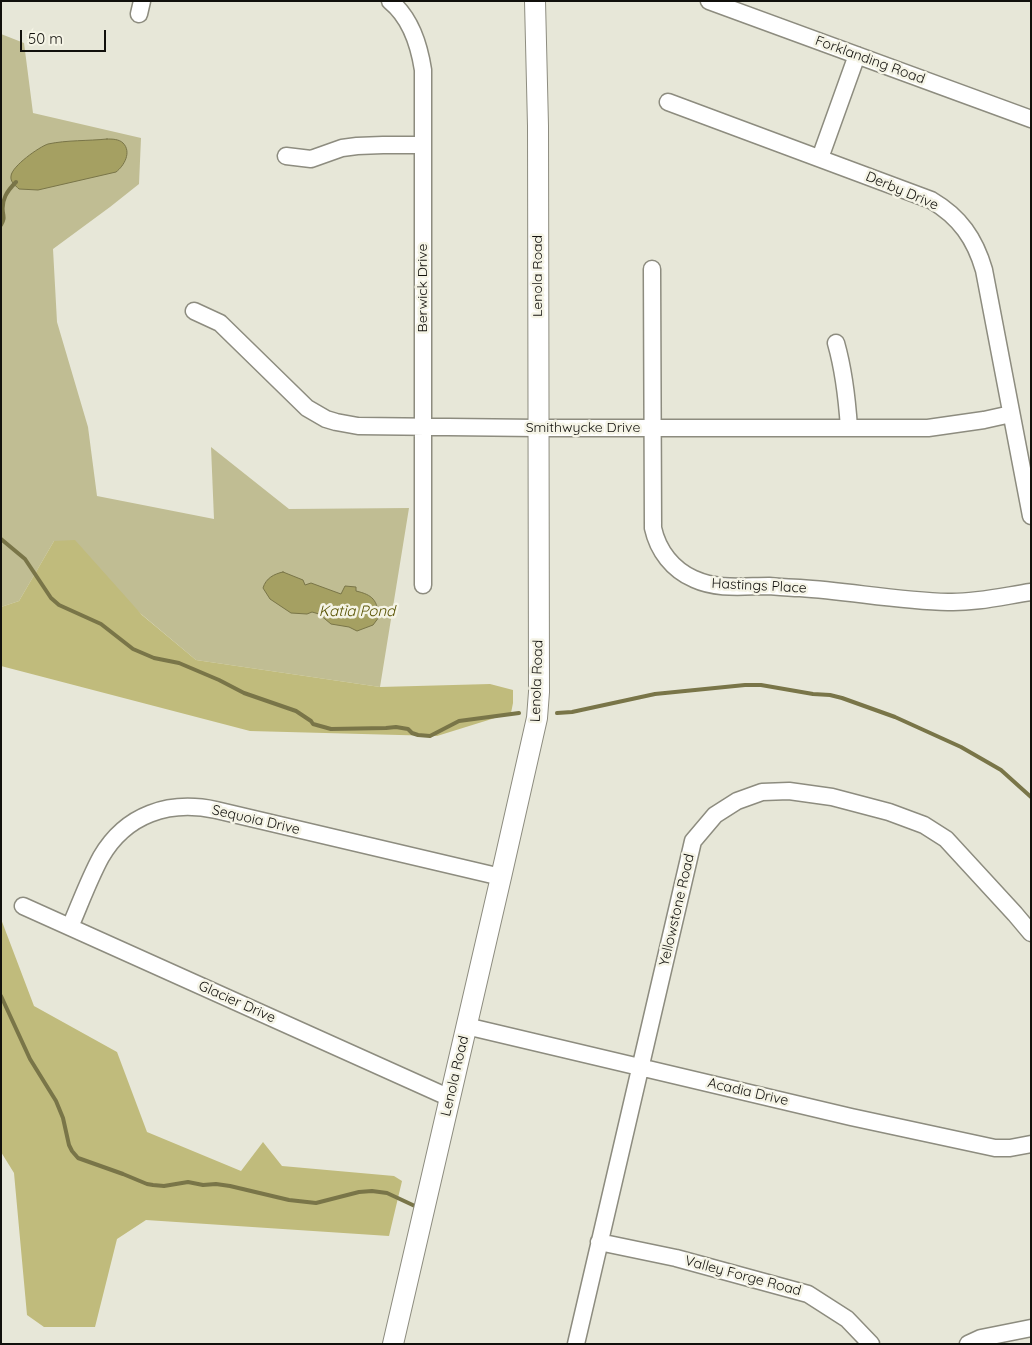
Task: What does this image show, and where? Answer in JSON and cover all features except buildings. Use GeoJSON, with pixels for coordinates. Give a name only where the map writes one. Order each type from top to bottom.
{"type":"FeatureCollection","features":[{"type":"Feature","properties":{"kind":"main road","name":"Lenola Road"},"geometry":{"type":"LineString","coordinates":[[393,1344],[534,734],[538,704],[538,126],[535,1]]}},
{"type":"Feature","properties":{"kind":"street","name":"Berwick Drive"},"geometry":{"type":"LineString","coordinates":[[390,1],[411,26],[421,55],[423,70],[423,584]]}},
{"type":"Feature","properties":{"kind":"street","name":"Forklanding Road"},"geometry":{"type":"LineString","coordinates":[[709,1],[1031,119]]}},
{"type":"Feature","properties":{"kind":"street"},"geometry":{"type":"LineString","coordinates":[[820,158],[857,55]]}},
{"type":"Feature","properties":{"kind":"street","name":"Derby Drive"},"geometry":{"type":"LineString","coordinates":[[668,102],[931,200],[945,208],[966,230],[980,256],[984,270],[1031,516]]}},
{"type":"Feature","properties":{"kind":"street"},"geometry":{"type":"LineString","coordinates":[[286,156],[311,159],[336,150],[357,146],[423,145]]}},
{"type":"Feature","properties":{"kind":"street","name":"Hastings Place"},"geometry":{"type":"LineString","coordinates":[[652,269],[653,528],[655,539],[660,549],[674,566],[693,579],[716,586],[770,586],[829,590],[920,601],[950,602],[1031,592]]}},
{"type":"Feature","properties":{"kind":"street","name":"Smithwycke Drive"},"geometry":{"type":"LineString","coordinates":[[194,311],[220,323],[299,401],[315,413],[336,422],[358,426],[928,428],[1011,414]]}},
{"type":"Feature","properties":{"kind":"street"},"geometry":{"type":"LineString","coordinates":[[836,343],[842,363],[846,388],[849,428]]}},
{"type":"Feature","properties":{"kind":"street","name":"Yellowstone Road"},"geometry":{"type":"LineString","coordinates":[[576,1344],[694,841],[715,815],[737,801],[762,792],[790,791],[832,797],[888,812],[924,825],[946,839],[1031,932]]}},
{"type":"Feature","properties":{"kind":"street","name":"Sequoia Drive"},"geometry":{"type":"LineString","coordinates":[[70,927],[104,852],[115,838],[140,818],[157,811],[175,807],[211,809],[501,877]]}},
{"type":"Feature","properties":{"kind":"street","name":"Glacier Drive"},"geometry":{"type":"LineString","coordinates":[[23,906],[450,1098]]}},
{"type":"Feature","properties":{"kind":"street","name":"Acadia Drive"},"geometry":{"type":"LineString","coordinates":[[466,1026],[850,1117],[995,1148],[1010,1148],[1031,1144]]}},
{"type":"Feature","properties":{"kind":"street","name":"Valley Forge Road"},"geometry":{"type":"LineString","coordinates":[[599,1242],[676,1258],[808,1294],[847,1319],[872,1344]]}},
{"type":"Feature","properties":{"kind":"street"},"geometry":{"type":"LineString","coordinates":[[968,1344],[981,1338],[1031,1328]]}},
{"type":"Feature","properties":{"kind":"shaded area"},"geometry":{"type":"Polygon","coordinates":[[[1,34],[24,43],[33,113],[141,138],[139,184],[53,249],[57,322],[88,427],[97,496],[214,519],[211,447],[289,509],[409,508],[380,687],[196,660],[54,541],[19,601],[1,607],[1,34]]]}},
{"type":"Feature","properties":{"kind":"shaded area"},"geometry":{"type":"Polygon","coordinates":[[[75,540],[142,615],[196,660],[380,687],[490,684],[513,690],[511,713],[437,736],[250,731],[1,666],[1,607],[19,601],[54,541],[75,540]]]}},
{"type":"Feature","properties":{"kind":"shaded area"},"geometry":{"type":"Polygon","coordinates":[[[1,919],[34,1006],[117,1052],[147,1132],[241,1171],[263,1142],[282,1166],[394,1176],[402,1181],[389,1236],[146,1220],[117,1239],[95,1327],[44,1327],[27,1315],[14,1173],[1,1152],[1,919]]]}},
{"type":"Feature","properties":{"kind":"water"},"geometry":{"type":"Polygon","coordinates":[[[107,139],[121,142],[127,150],[124,163],[116,172],[38,190],[19,189],[11,180],[13,172],[21,162],[48,144],[107,139]]]}},
{"type":"Feature","properties":{"kind":"water","name":"Katia Pond"},"geometry":{"type":"Polygon","coordinates":[[[283,572],[303,580],[305,585],[311,583],[341,594],[345,586],[356,587],[356,591],[366,594],[373,599],[377,606],[379,617],[373,625],[357,631],[349,627],[331,624],[319,614],[312,612],[307,614],[291,613],[270,599],[263,588],[271,577],[283,572]]]}},
{"type":"Feature","properties":{"kind":"waterway"},"geometry":{"type":"LineString","coordinates":[[1,225],[4,219],[4,200],[7,192],[16,182]]}},
{"type":"Feature","properties":{"kind":"waterway"},"geometry":{"type":"LineString","coordinates":[[1,539],[25,559],[51,598],[59,605],[101,624],[133,649],[154,658],[179,663],[244,693],[296,711],[313,724],[331,729],[396,727],[408,729],[418,735],[430,736],[459,721],[519,713]]}},
{"type":"Feature","properties":{"kind":"waterway"},"geometry":{"type":"LineString","coordinates":[[557,713],[572,712],[655,694],[745,685],[761,685],[830,695],[895,717],[961,747],[1001,770],[1031,797]]}},
{"type":"Feature","properties":{"kind":"waterway"},"geometry":{"type":"LineString","coordinates":[[1,996],[30,1059],[56,1101],[63,1118],[69,1145],[78,1158],[153,1185],[164,1186],[188,1182],[203,1185],[216,1184],[289,1200],[316,1203],[359,1192],[372,1191],[387,1193],[417,1207]]}}]}
